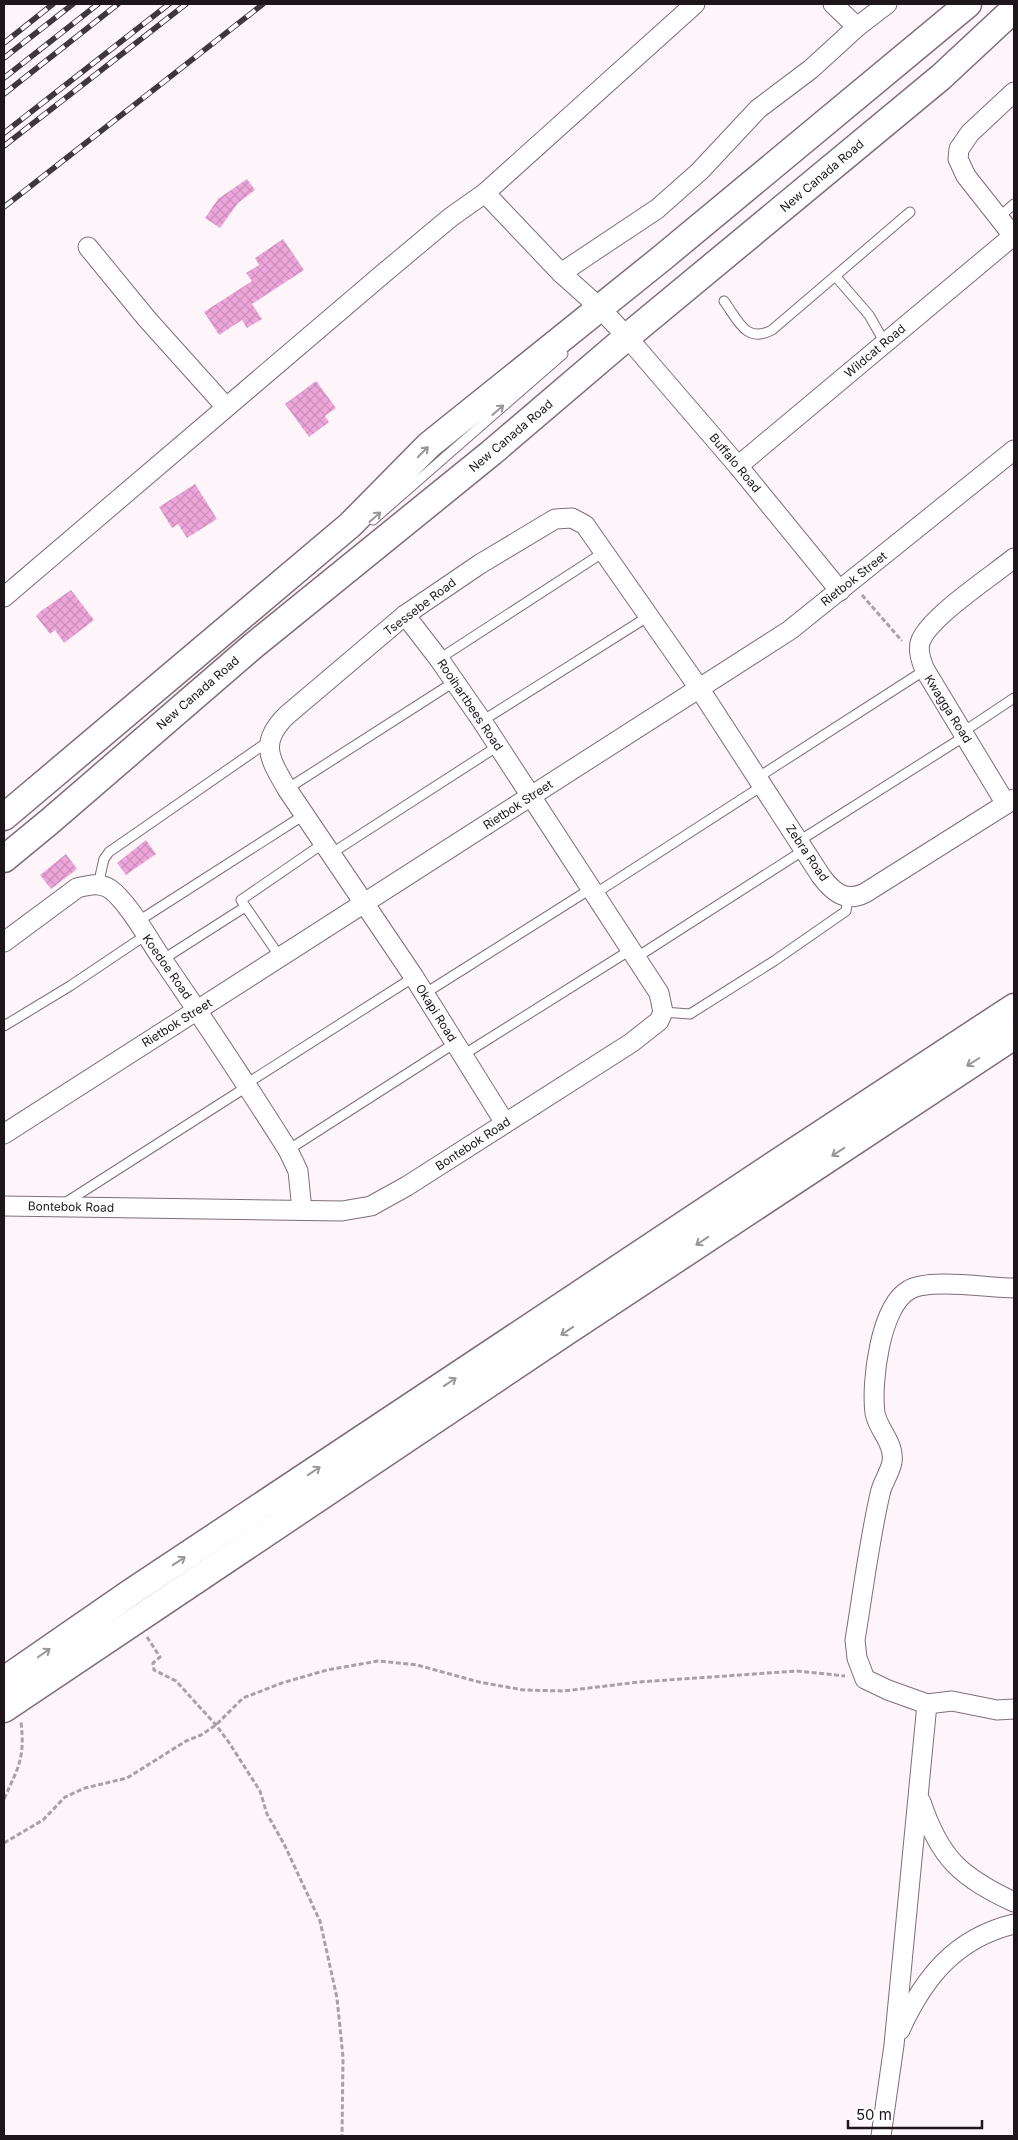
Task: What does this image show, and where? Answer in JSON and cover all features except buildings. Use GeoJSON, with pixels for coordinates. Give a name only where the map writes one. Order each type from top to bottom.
{"type":"FeatureCollection","features":[{"type":"Feature","properties":{"kind":"main road"},"geometry":{"type":"LineString","coordinates":[[4,818],[350,525],[430,445],[605,314],[968,4]]}},
{"type":"Feature","properties":{"kind":"main road","name":"New Canada Road"},"geometry":{"type":"LineString","coordinates":[[4,859],[50,822],[253,646],[491,453],[624,334],[941,77],[1014,9]]}},
{"type":"Feature","properties":{"kind":"main road"},"geometry":{"type":"LineString","coordinates":[[8,1697],[130,1593],[783,1159],[1014,1008]]}},
{"type":"Feature","properties":{"kind":"main road"},"geometry":{"type":"LineString","coordinates":[[8,1697],[1014,1036]]}},
{"type":"Feature","properties":{"kind":"street"},"geometry":{"type":"LineString","coordinates":[[4,597],[429,236],[485,193],[695,4]]}},
{"type":"Feature","properties":{"kind":"street"},"geometry":{"type":"LineString","coordinates":[[833,4],[857,27]]}},
{"type":"Feature","properties":{"kind":"street"},"geometry":{"type":"LineString","coordinates":[[561,273],[638,223],[670,199],[700,171],[758,109],[811,68],[857,27],[887,4]]}},
{"type":"Feature","properties":{"kind":"street"},"geometry":{"type":"LineString","coordinates":[[1014,92],[970,133],[959,149],[959,164],[1014,237]]}},
{"type":"Feature","properties":{"kind":"street","name":"Buffalo Road"},"geometry":{"type":"LineString","coordinates":[[485,193],[561,273],[624,334],[845,586]]}},
{"type":"Feature","properties":{"kind":"street","name":"Wildcat Road"},"geometry":{"type":"LineString","coordinates":[[738,466],[1014,237]]}},
{"type":"Feature","properties":{"kind":"street"},"geometry":{"type":"LineString","coordinates":[[88,247],[147,319],[226,407]]}},
{"type":"Feature","properties":{"kind":"street","name":"Rietbok Street"},"geometry":{"type":"LineString","coordinates":[[4,1134],[790,630],[1012,457]]}},
{"type":"Feature","properties":{"kind":"street","name":"Tsessebe Road"},"geometry":{"type":"LineString","coordinates":[[269,741],[274,729],[287,715],[405,615],[480,564],[555,519],[572,518],[585,525],[699,688]]}},
{"type":"Feature","properties":{"kind":"street"},"geometry":{"type":"LineString","coordinates":[[922,661],[920,641],[926,631],[941,615],[1014,558]]}},
{"type":"Feature","properties":{"kind":"street","name":"Rooihartbees Road"},"geometry":{"type":"LineString","coordinates":[[405,615],[439,659],[532,796]]}},
{"type":"Feature","properties":{"kind":"street","name":"Kwagga Road"},"geometry":{"type":"LineString","coordinates":[[922,661],[964,734],[1010,801]]}},
{"type":"Feature","properties":{"kind":"street","name":"Zebra Road"},"geometry":{"type":"LineString","coordinates":[[699,688],[801,846],[833,890],[839,895],[848,897]]}},
{"type":"Feature","properties":{"kind":"street"},"geometry":{"type":"LineString","coordinates":[[269,741],[270,756],[287,789],[365,903]]}},
{"type":"Feature","properties":{"kind":"street"},"geometry":{"type":"LineString","coordinates":[[532,796],[659,992],[663,1012]]}},
{"type":"Feature","properties":{"kind":"street"},"geometry":{"type":"LineString","coordinates":[[848,897],[859,896],[880,885],[1010,801]]}},
{"type":"Feature","properties":{"kind":"street"},"geometry":{"type":"LineString","coordinates":[[4,942],[70,892],[89,885],[98,885]]}},
{"type":"Feature","properties":{"kind":"street","name":"Koedoe Road"},"geometry":{"type":"LineString","coordinates":[[98,885],[112,890],[141,929],[247,1085],[288,1150],[298,1171],[302,1210]]}},
{"type":"Feature","properties":{"kind":"street","name":"Okapi Road"},"geometry":{"type":"LineString","coordinates":[[365,903],[414,977],[505,1124]]}},
{"type":"Feature","properties":{"kind":"street","name":"Bontebok Road"},"geometry":{"type":"LineString","coordinates":[[4,1206],[342,1211],[372,1206],[407,1186],[631,1043],[656,1025],[663,1012]]}},
{"type":"Feature","properties":{"kind":"street"},"geometry":{"type":"LineString","coordinates":[[1014,1288],[940,1283],[910,1290],[898,1300],[883,1333],[874,1379],[876,1415],[888,1439],[892,1461],[880,1493],[855,1640],[856,1658],[865,1679],[888,1690],[927,1704],[952,1701],[997,1710],[1014,1709]]}},
{"type":"Feature","properties":{"kind":"street"},"geometry":{"type":"LineString","coordinates":[[881,2136],[894,2045],[927,1704]]}},
{"type":"Feature","properties":{"kind":"street"},"geometry":{"type":"LineString","coordinates":[[918,1794],[929,1828],[942,1850],[962,1872],[982,1887],[1014,1902]]}},
{"type":"Feature","properties":{"kind":"street"},"geometry":{"type":"LineString","coordinates":[[894,2045],[911,2005],[936,1969],[964,1945],[999,1927],[1014,1924]]}},
{"type":"Feature","properties":{"kind":"lane"},"geometry":{"type":"LineString","coordinates":[[818,141],[980,4]]}},
{"type":"Feature","properties":{"kind":"lane"},"geometry":{"type":"LineString","coordinates":[[975,32],[1006,4]]}},
{"type":"Feature","properties":{"kind":"lane"},"geometry":{"type":"LineString","coordinates":[[998,217],[1014,204]]}},
{"type":"Feature","properties":{"kind":"lane"},"geometry":{"type":"LineString","coordinates":[[724,301],[748,333],[758,336],[772,330],[910,212]]}},
{"type":"Feature","properties":{"kind":"lane","name":"New Canada Road"},"geometry":{"type":"LineString","coordinates":[[583,362],[624,334],[702,262]]}},
{"type":"Feature","properties":{"kind":"lane"},"geometry":{"type":"LineString","coordinates":[[836,277],[869,315],[885,343]]}},
{"type":"Feature","properties":{"kind":"lane"},"geometry":{"type":"LineString","coordinates":[[364,527],[568,342]]}},
{"type":"Feature","properties":{"kind":"lane","name":"New Canada Road"},"geometry":{"type":"LineString","coordinates":[[238,646],[432,488]]}},
{"type":"Feature","properties":{"kind":"lane"},"geometry":{"type":"LineString","coordinates":[[439,659],[604,552]]}},
{"type":"Feature","properties":{"kind":"lane","name":"New Canada Road"},"geometry":{"type":"LineString","coordinates":[[99,750],[290,588]]}},
{"type":"Feature","properties":{"kind":"lane"},"geometry":{"type":"LineString","coordinates":[[482,721],[649,616]]}},
{"type":"Feature","properties":{"kind":"lane"},"geometry":{"type":"LineString","coordinates":[[424,994],[594,890],[760,782],[922,661]]}},
{"type":"Feature","properties":{"kind":"lane"},"geometry":{"type":"LineString","coordinates":[[287,789],[454,682]]}},
{"type":"Feature","properties":{"kind":"lane"},"geometry":{"type":"LineString","coordinates":[[288,1150],[459,1049],[634,953],[801,846],[1014,698]]}},
{"type":"Feature","properties":{"kind":"lane"},"geometry":{"type":"LineString","coordinates":[[98,885],[104,859],[109,852],[269,741]]}},
{"type":"Feature","properties":{"kind":"lane"},"geometry":{"type":"LineString","coordinates":[[280,957],[240,900],[498,746]]}},
{"type":"Feature","properties":{"kind":"lane"},"geometry":{"type":"LineString","coordinates":[[4,1026],[70,986],[141,929],[304,815]]}},
{"type":"Feature","properties":{"kind":"lane"},"geometry":{"type":"LineString","coordinates":[[663,1012],[690,1014],[774,961],[846,911],[848,897]]}},
{"type":"Feature","properties":{"kind":"lane"},"geometry":{"type":"LineString","coordinates":[[162,960],[245,907]]}},
{"type":"Feature","properties":{"kind":"lane"},"geometry":{"type":"LineString","coordinates":[[59,1207],[414,977]]}},
{"type":"Feature","properties":{"kind":"path"},"geometry":{"type":"LineString","coordinates":[[845,586],[922,661]]}},
{"type":"Feature","properties":{"kind":"path"},"geometry":{"type":"LineString","coordinates":[[160,1657],[153,1664],[154,1670],[176,1681],[216,1725],[260,1791],[268,1814],[320,1921],[337,1998],[343,2066],[342,2136]]}},
{"type":"Feature","properties":{"kind":"path"},"geometry":{"type":"LineString","coordinates":[[4,1843],[43,1820],[66,1797],[85,1788],[127,1778],[186,1741],[201,1735],[216,1725],[243,1698],[291,1680],[328,1670],[378,1661],[417,1665],[479,1682],[523,1690],[564,1691],[639,1682],[797,1671],[865,1679]]}},
{"type":"Feature","properties":{"kind":"path"},"geometry":{"type":"LineString","coordinates":[[4,1799],[21,1763],[23,1744],[21,1718],[8,1697]]}},
{"type":"Feature","properties":{"kind":"railway"},"geometry":{"type":"LineString","coordinates":[[4,43],[53,4]]}},
{"type":"Feature","properties":{"kind":"railway"},"geometry":{"type":"LineString","coordinates":[[4,58],[73,4]]}},
{"type":"Feature","properties":{"kind":"railway"},"geometry":{"type":"LineString","coordinates":[[4,78],[98,4]]}},
{"type":"Feature","properties":{"kind":"railway"},"geometry":{"type":"LineString","coordinates":[[4,94],[118,4]]}},
{"type":"Feature","properties":{"kind":"railway"},"geometry":{"type":"LineString","coordinates":[[4,133],[169,4]]}},
{"type":"Feature","properties":{"kind":"railway"},"geometry":{"type":"LineString","coordinates":[[4,146],[186,4]]}},
{"type":"Feature","properties":{"kind":"railway"},"geometry":{"type":"LineString","coordinates":[[4,207],[263,4]]}}]}
